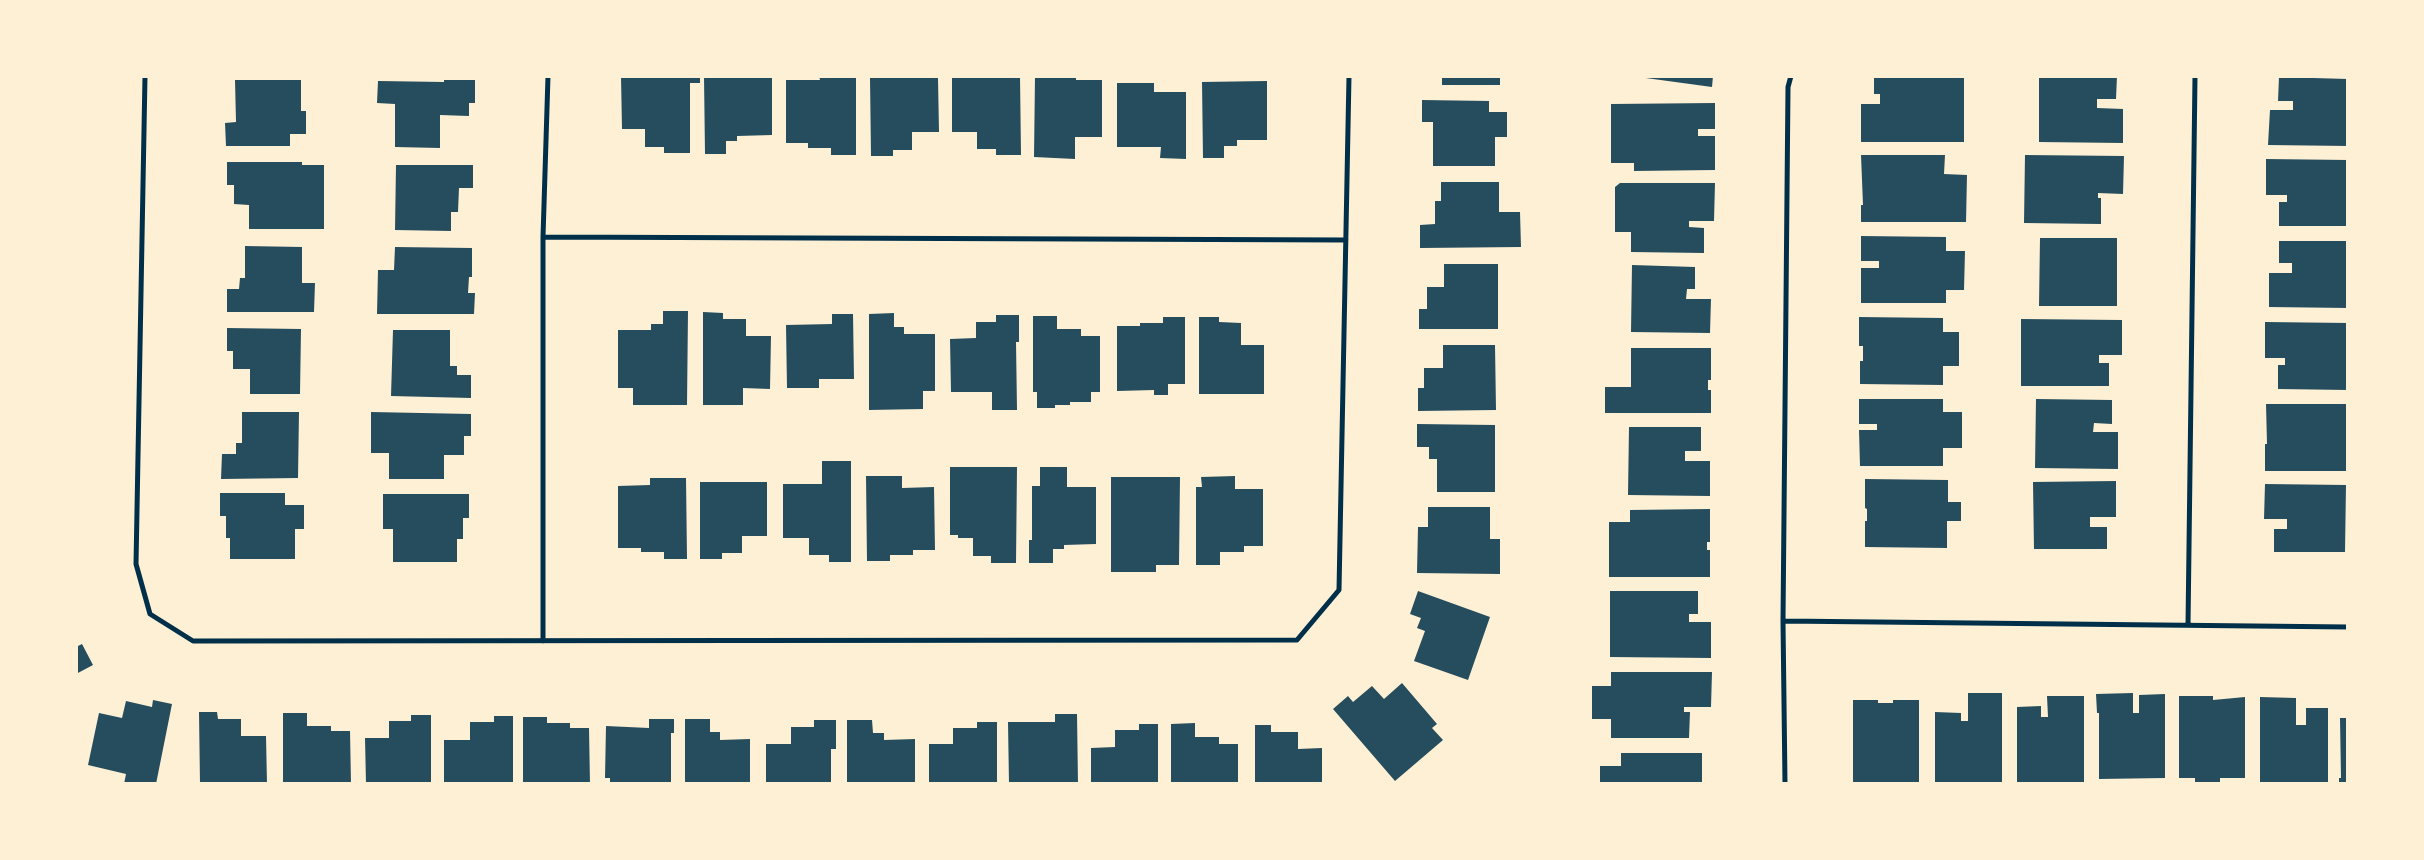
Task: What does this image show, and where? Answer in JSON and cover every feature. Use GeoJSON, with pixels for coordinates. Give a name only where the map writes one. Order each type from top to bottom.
{"type":"FeatureCollection","features":[{"type":"Feature","properties":{"kind":"street"},"geometry":{"type":"LineString","coordinates":[[145,76],[136,564],[150,614],[192,641],[1297,640],[1339,590],[1349,76]]}},
{"type":"Feature","properties":{"kind":"street"},"geometry":{"type":"LineString","coordinates":[[543,641],[543,237],[548,76]]}},
{"type":"Feature","properties":{"kind":"street"},"geometry":{"type":"LineString","coordinates":[[1785,784],[1783,621],[1788,87],[1791,76]]}},
{"type":"Feature","properties":{"kind":"street"},"geometry":{"type":"LineString","coordinates":[[2188,625],[2195,76]]}},
{"type":"Feature","properties":{"kind":"street"},"geometry":{"type":"LineString","coordinates":[[543,237],[1346,240]]}},
{"type":"Feature","properties":{"kind":"street"},"geometry":{"type":"LineString","coordinates":[[1783,621],[2348,627]]}},
{"type":"Feature","properties":{"kind":"building"},"geometry":{"type":"Polygon","coordinates":[[[621,76],[700,76],[700,83],[690,83],[690,153],[664,153],[664,147],[645,147],[645,129],[622,129],[621,76]]]}},
{"type":"Feature","properties":{"kind":"building"},"geometry":{"type":"Polygon","coordinates":[[[704,76],[772,76],[772,135],[737,136],[737,141],[726,141],[726,154],[705,154],[704,76]]]}},
{"type":"Feature","properties":{"kind":"building"},"geometry":{"type":"Polygon","coordinates":[[[819,76],[856,76],[856,155],[831,155],[831,148],[808,148],[808,143],[786,143],[786,80],[820,80],[819,76]]]}},
{"type":"Feature","properties":{"kind":"building"},"geometry":{"type":"Polygon","coordinates":[[[994,76],[1020,76],[1021,155],[996,155],[996,149],[977,149],[977,132],[952,132],[952,78],[994,78],[994,76]]]}},
{"type":"Feature","properties":{"kind":"building"},"geometry":{"type":"Polygon","coordinates":[[[1035,76],[1076,76],[1076,80],[1102,80],[1102,137],[1075,137],[1075,159],[1034,157],[1035,76]]]}},
{"type":"Feature","properties":{"kind":"building"},"geometry":{"type":"Polygon","coordinates":[[[1442,76],[1500,76],[1500,85],[1442,85],[1442,76]]]}},
{"type":"Feature","properties":{"kind":"building"},"geometry":{"type":"Polygon","coordinates":[[[1631,76],[1713,76],[1712,87],[1631,76]]]}},
{"type":"Feature","properties":{"kind":"building"},"geometry":{"type":"Polygon","coordinates":[[[1874,76],[1964,76],[1964,142],[1861,142],[1861,104],[1880,104],[1880,94],[1874,94],[1874,76]]]}},
{"type":"Feature","properties":{"kind":"building"},"geometry":{"type":"Polygon","coordinates":[[[2039,76],[2117,76],[2116,99],[2097,99],[2097,108],[2123,109],[2123,143],[2039,142],[2039,76]]]}},
{"type":"Feature","properties":{"kind":"building"},"geometry":{"type":"Polygon","coordinates":[[[2279,77],[2348,79],[2348,146],[2268,145],[2270,110],[2293,110],[2293,101],[2278,101],[2279,77]]]}},
{"type":"Feature","properties":{"kind":"building"},"geometry":{"type":"Polygon","coordinates":[[[870,78],[938,78],[939,132],[912,132],[912,150],[893,150],[893,156],[871,156],[870,78]]]}},
{"type":"Feature","properties":{"kind":"building"},"geometry":{"type":"Polygon","coordinates":[[[235,80],[301,80],[301,111],[306,111],[306,134],[290,134],[290,146],[226,146],[225,123],[236,122],[235,80]]]}},
{"type":"Feature","properties":{"kind":"building"},"geometry":{"type":"Polygon","coordinates":[[[444,80],[475,80],[475,103],[469,103],[469,116],[440,115],[440,148],[395,147],[395,104],[377,103],[378,81],[444,82],[444,80]]]}},
{"type":"Feature","properties":{"kind":"building"},"geometry":{"type":"Polygon","coordinates":[[[1267,81],[1267,140],[1237,140],[1237,146],[1224,146],[1224,158],[1203,158],[1202,82],[1267,81]]]}},
{"type":"Feature","properties":{"kind":"building"},"geometry":{"type":"Polygon","coordinates":[[[1117,83],[1154,83],[1154,92],[1186,92],[1186,159],[1160,158],[1161,147],[1117,147],[1117,83]]]}},
{"type":"Feature","properties":{"kind":"building"},"geometry":{"type":"Polygon","coordinates":[[[1422,100],[1489,101],[1489,112],[1507,112],[1507,137],[1495,137],[1495,166],[1433,166],[1433,122],[1422,122],[1422,100]]]}},
{"type":"Feature","properties":{"kind":"building"},"geometry":{"type":"Polygon","coordinates":[[[1715,103],[1715,129],[1698,129],[1698,136],[1715,136],[1715,170],[1634,171],[1634,163],[1611,163],[1611,104],[1715,103]]]}},
{"type":"Feature","properties":{"kind":"building"},"geometry":{"type":"Polygon","coordinates":[[[1861,155],[1945,155],[1944,174],[1967,175],[1966,222],[1861,222],[1861,205],[1863,205],[1861,155]]]}},
{"type":"Feature","properties":{"kind":"building"},"geometry":{"type":"Polygon","coordinates":[[[2025,155],[2124,156],[2123,194],[2098,193],[2098,198],[2101,198],[2101,224],[2024,223],[2025,155]]]}},
{"type":"Feature","properties":{"kind":"building"},"geometry":{"type":"Polygon","coordinates":[[[2266,159],[2348,160],[2348,226],[2279,226],[2279,202],[2287,202],[2287,195],[2266,195],[2266,159]]]}},
{"type":"Feature","properties":{"kind":"building"},"geometry":{"type":"Polygon","coordinates":[[[227,162],[302,162],[302,165],[324,165],[324,229],[249,229],[249,205],[234,204],[234,185],[227,185],[227,162]]]}},
{"type":"Feature","properties":{"kind":"building"},"geometry":{"type":"Polygon","coordinates":[[[396,165],[473,165],[473,188],[459,188],[458,212],[451,212],[451,231],[395,230],[396,165]]]}},
{"type":"Feature","properties":{"kind":"building"},"geometry":{"type":"Polygon","coordinates":[[[1441,182],[1499,182],[1499,212],[1520,212],[1521,247],[1420,248],[1420,225],[1435,224],[1435,201],[1441,201],[1441,182]]]}},
{"type":"Feature","properties":{"kind":"building"},"geometry":{"type":"Polygon","coordinates":[[[1620,183],[1715,183],[1714,221],[1689,221],[1689,227],[1704,228],[1704,253],[1631,252],[1631,232],[1615,232],[1615,187],[1620,183]]]}},
{"type":"Feature","properties":{"kind":"building"},"geometry":{"type":"Polygon","coordinates":[[[1861,236],[1946,237],[1946,251],[1965,251],[1964,290],[1946,290],[1946,303],[1861,303],[1861,268],[1879,268],[1879,261],[1861,261],[1861,236]]]}},
{"type":"Feature","properties":{"kind":"building"},"geometry":{"type":"Polygon","coordinates":[[[2040,238],[2117,238],[2117,306],[2039,306],[2040,238]]]}},
{"type":"Feature","properties":{"kind":"building"},"geometry":{"type":"Polygon","coordinates":[[[2279,241],[2348,241],[2348,308],[2269,307],[2269,273],[2292,273],[2292,263],[2279,263],[2279,241]]]}},
{"type":"Feature","properties":{"kind":"building"},"geometry":{"type":"Polygon","coordinates":[[[245,246],[302,247],[302,283],[315,283],[314,312],[227,312],[227,289],[239,289],[240,278],[245,278],[245,246]]]}},
{"type":"Feature","properties":{"kind":"building"},"geometry":{"type":"Polygon","coordinates":[[[395,247],[472,248],[472,277],[469,277],[468,293],[475,293],[474,314],[377,314],[378,270],[394,270],[395,247]]]}},
{"type":"Feature","properties":{"kind":"building"},"geometry":{"type":"Polygon","coordinates":[[[1444,264],[1498,264],[1498,329],[1419,329],[1419,309],[1427,309],[1427,287],[1444,287],[1444,264]]]}},
{"type":"Feature","properties":{"kind":"building"},"geometry":{"type":"Polygon","coordinates":[[[1632,265],[1695,267],[1695,289],[1687,289],[1686,299],[1711,299],[1710,333],[1631,332],[1632,265]]]}},
{"type":"Feature","properties":{"kind":"building"},"geometry":{"type":"Polygon","coordinates":[[[663,311],[688,311],[687,405],[633,405],[633,388],[618,388],[618,330],[651,330],[651,324],[663,324],[663,311]]]}},
{"type":"Feature","properties":{"kind":"building"},"geometry":{"type":"Polygon","coordinates":[[[703,312],[723,313],[723,319],[746,319],[746,336],[771,336],[770,389],[743,388],[743,405],[703,405],[703,312]]]}},
{"type":"Feature","properties":{"kind":"building"},"geometry":{"type":"Polygon","coordinates":[[[894,313],[894,327],[904,327],[904,334],[935,334],[935,391],[923,391],[923,409],[869,410],[869,314],[894,313]]]}},
{"type":"Feature","properties":{"kind":"building"},"geometry":{"type":"Polygon","coordinates":[[[832,314],[853,314],[854,379],[819,379],[819,388],[787,388],[786,325],[832,324],[832,314]]]}},
{"type":"Feature","properties":{"kind":"building"},"geometry":{"type":"Polygon","coordinates":[[[996,315],[1019,315],[1019,342],[1016,342],[1017,410],[992,410],[992,392],[951,392],[950,339],[976,338],[976,322],[996,322],[996,315]]]}},
{"type":"Feature","properties":{"kind":"building"},"geometry":{"type":"Polygon","coordinates":[[[1033,316],[1057,316],[1057,329],[1081,329],[1081,336],[1100,336],[1100,392],[1091,392],[1091,402],[1070,402],[1070,405],[1055,405],[1055,408],[1037,408],[1037,392],[1033,392],[1033,316]]]}},
{"type":"Feature","properties":{"kind":"building"},"geometry":{"type":"Polygon","coordinates":[[[1163,317],[1185,317],[1185,384],[1168,384],[1168,395],[1154,395],[1154,390],[1117,391],[1117,326],[1163,323],[1163,317]]]}},
{"type":"Feature","properties":{"kind":"building"},"geometry":{"type":"Polygon","coordinates":[[[1199,317],[1219,317],[1219,322],[1241,323],[1241,345],[1264,345],[1264,394],[1199,394],[1199,317]]]}},
{"type":"Feature","properties":{"kind":"building"},"geometry":{"type":"Polygon","coordinates":[[[1859,317],[1943,318],[1943,332],[1959,332],[1959,366],[1943,366],[1943,385],[1860,384],[1860,361],[1863,361],[1863,346],[1859,346],[1859,317]]]}},
{"type":"Feature","properties":{"kind":"building"},"geometry":{"type":"Polygon","coordinates":[[[2021,319],[2122,320],[2122,355],[2099,355],[2099,363],[2109,363],[2109,386],[2021,386],[2021,319]]]}},
{"type":"Feature","properties":{"kind":"building"},"geometry":{"type":"Polygon","coordinates":[[[2265,322],[2348,323],[2348,390],[2278,389],[2278,365],[2285,365],[2285,358],[2265,358],[2265,322]]]}},
{"type":"Feature","properties":{"kind":"building"},"geometry":{"type":"Polygon","coordinates":[[[227,328],[301,329],[300,394],[250,394],[250,369],[233,369],[233,351],[227,351],[227,328]]]}},
{"type":"Feature","properties":{"kind":"building"},"geometry":{"type":"Polygon","coordinates":[[[393,330],[450,330],[450,366],[457,366],[457,375],[471,375],[471,398],[391,396],[393,330]]]}},
{"type":"Feature","properties":{"kind":"building"},"geometry":{"type":"Polygon","coordinates":[[[1443,345],[1495,345],[1496,410],[1418,411],[1418,388],[1424,388],[1424,368],[1443,368],[1443,345]]]}},
{"type":"Feature","properties":{"kind":"building"},"geometry":{"type":"Polygon","coordinates":[[[1631,348],[1711,348],[1711,380],[1708,380],[1708,390],[1711,390],[1711,413],[1605,413],[1605,387],[1631,387],[1631,348]]]}},
{"type":"Feature","properties":{"kind":"building"},"geometry":{"type":"Polygon","coordinates":[[[1859,399],[1943,399],[1943,412],[1962,412],[1962,448],[1943,448],[1943,466],[1860,466],[1859,430],[1877,430],[1877,424],[1859,424],[1859,399]]]}},
{"type":"Feature","properties":{"kind":"building"},"geometry":{"type":"Polygon","coordinates":[[[2036,399],[2112,400],[2112,424],[2094,423],[2093,432],[2118,432],[2118,469],[2035,468],[2036,399]]]}},
{"type":"Feature","properties":{"kind":"building"},"geometry":{"type":"Polygon","coordinates":[[[2266,404],[2348,404],[2348,471],[2265,471],[2265,444],[2267,444],[2266,404]]]}},
{"type":"Feature","properties":{"kind":"building"},"geometry":{"type":"Polygon","coordinates":[[[242,412],[299,412],[298,478],[221,479],[222,454],[236,454],[236,443],[242,443],[242,412]]]}},
{"type":"Feature","properties":{"kind":"building"},"geometry":{"type":"Polygon","coordinates":[[[371,412],[471,414],[471,436],[464,436],[464,455],[444,455],[444,479],[389,479],[389,453],[371,453],[371,412]]]}},
{"type":"Feature","properties":{"kind":"building"},"geometry":{"type":"Polygon","coordinates":[[[1417,424],[1495,425],[1495,492],[1437,492],[1437,459],[1429,459],[1429,447],[1417,447],[1417,424]]]}},
{"type":"Feature","properties":{"kind":"building"},"geometry":{"type":"Polygon","coordinates":[[[1629,427],[1701,427],[1701,451],[1685,451],[1685,461],[1710,461],[1710,496],[1628,495],[1629,427]]]}},
{"type":"Feature","properties":{"kind":"building"},"geometry":{"type":"Polygon","coordinates":[[[822,461],[851,461],[851,562],[829,562],[829,555],[809,555],[809,538],[783,538],[783,484],[822,484],[822,461]]]}},
{"type":"Feature","properties":{"kind":"building"},"geometry":{"type":"Polygon","coordinates":[[[950,467],[1017,467],[1016,563],[991,563],[991,556],[973,556],[973,538],[958,538],[958,535],[950,535],[950,467]]]}},
{"type":"Feature","properties":{"kind":"building"},"geometry":{"type":"Polygon","coordinates":[[[1040,467],[1067,467],[1067,487],[1096,487],[1096,544],[1064,545],[1064,549],[1053,549],[1053,563],[1029,563],[1029,540],[1032,540],[1032,486],[1040,486],[1040,467]]]}},
{"type":"Feature","properties":{"kind":"building"},"geometry":{"type":"Polygon","coordinates":[[[866,476],[902,476],[902,488],[934,487],[935,550],[913,550],[913,555],[890,555],[890,561],[867,561],[866,476]]]}},
{"type":"Feature","properties":{"kind":"building"},"geometry":{"type":"Polygon","coordinates":[[[1235,476],[1235,489],[1263,489],[1263,546],[1244,546],[1244,552],[1220,552],[1220,565],[1196,565],[1196,487],[1202,487],[1201,477],[1235,476]]]}},
{"type":"Feature","properties":{"kind":"building"},"geometry":{"type":"Polygon","coordinates":[[[1111,477],[1180,477],[1179,565],[1156,565],[1156,572],[1111,572],[1111,477]]]}},
{"type":"Feature","properties":{"kind":"building"},"geometry":{"type":"Polygon","coordinates":[[[650,478],[686,478],[687,559],[664,559],[664,552],[641,552],[641,548],[618,548],[618,486],[650,485],[650,478]]]}},
{"type":"Feature","properties":{"kind":"building"},"geometry":{"type":"Polygon","coordinates":[[[1865,479],[1948,480],[1948,502],[1961,502],[1961,521],[1947,521],[1947,548],[1865,547],[1867,509],[1865,508],[1865,479]]]}},
{"type":"Feature","properties":{"kind":"building"},"geometry":{"type":"Polygon","coordinates":[[[2116,481],[2116,517],[2090,517],[2090,527],[2107,527],[2107,549],[2034,549],[2033,482],[2116,481]]]}},
{"type":"Feature","properties":{"kind":"building"},"geometry":{"type":"Polygon","coordinates":[[[700,482],[767,482],[767,536],[742,536],[742,553],[722,553],[722,559],[700,559],[700,482]]]}},
{"type":"Feature","properties":{"kind":"building"},"geometry":{"type":"Polygon","coordinates":[[[2265,484],[2346,485],[2345,552],[2274,552],[2274,529],[2287,529],[2287,519],[2264,519],[2265,484]]]}},
{"type":"Feature","properties":{"kind":"building"},"geometry":{"type":"Polygon","coordinates":[[[220,493],[285,493],[285,505],[304,505],[304,529],[295,529],[295,559],[230,559],[230,538],[226,538],[226,516],[220,516],[220,493]]]}},
{"type":"Feature","properties":{"kind":"building"},"geometry":{"type":"Polygon","coordinates":[[[383,494],[469,494],[469,518],[463,518],[463,539],[457,539],[457,562],[393,562],[393,529],[383,529],[383,494]]]}},
{"type":"Feature","properties":{"kind":"building"},"geometry":{"type":"Polygon","coordinates":[[[1428,507],[1490,507],[1490,539],[1500,539],[1500,574],[1417,573],[1418,527],[1428,527],[1428,507]]]}},
{"type":"Feature","properties":{"kind":"building"},"geometry":{"type":"Polygon","coordinates":[[[1710,509],[1710,542],[1707,542],[1707,550],[1710,550],[1710,577],[1609,577],[1609,522],[1630,522],[1630,510],[1710,509]]]}},
{"type":"Feature","properties":{"kind":"building"},"geometry":{"type":"Polygon","coordinates":[[[1418,591],[1490,617],[1468,680],[1414,661],[1425,631],[1417,628],[1421,618],[1410,614],[1418,591]]]}},
{"type":"Feature","properties":{"kind":"building"},"geometry":{"type":"Polygon","coordinates":[[[1610,591],[1698,591],[1698,614],[1689,614],[1689,622],[1711,622],[1711,658],[1610,657],[1610,591]]]}},
{"type":"Feature","properties":{"kind":"building"},"geometry":{"type":"Polygon","coordinates":[[[82,644],[93,665],[76,674],[76,647],[82,644]]]}},
{"type":"Feature","properties":{"kind":"building"},"geometry":{"type":"Polygon","coordinates":[[[1611,672],[1712,672],[1711,707],[1684,707],[1684,712],[1690,712],[1689,738],[1611,738],[1611,719],[1592,719],[1592,686],[1611,686],[1611,672]]]}},
{"type":"Feature","properties":{"kind":"building"},"geometry":{"type":"Polygon","coordinates":[[[1402,683],[1437,724],[1432,728],[1443,740],[1395,781],[1333,709],[1348,696],[1353,702],[1372,686],[1384,699],[1402,683]]]}},
{"type":"Feature","properties":{"kind":"building"},"geometry":{"type":"Polygon","coordinates":[[[1968,693],[2002,693],[2002,784],[1935,784],[1935,712],[1961,713],[1961,721],[1968,721],[1968,693]]]}},
{"type":"Feature","properties":{"kind":"building"},"geometry":{"type":"Polygon","coordinates":[[[2133,693],[2133,713],[2139,713],[2139,695],[2165,694],[2165,778],[2099,779],[2099,713],[2097,713],[2096,694],[2133,693]]]}},
{"type":"Feature","properties":{"kind":"building"},"geometry":{"type":"Polygon","coordinates":[[[2047,696],[2084,696],[2084,784],[2017,784],[2017,707],[2041,706],[2041,717],[2048,717],[2047,696]]]}},
{"type":"Feature","properties":{"kind":"building"},"geometry":{"type":"Polygon","coordinates":[[[2179,696],[2213,696],[2213,700],[2245,697],[2245,778],[2220,778],[2220,784],[2195,784],[2195,778],[2179,778],[2179,696]]]}},
{"type":"Feature","properties":{"kind":"building"},"geometry":{"type":"Polygon","coordinates":[[[2260,697],[2296,698],[2296,725],[2306,725],[2306,708],[2328,708],[2328,782],[2260,784],[2260,697]]]}},
{"type":"Feature","properties":{"kind":"building"},"geometry":{"type":"Polygon","coordinates":[[[153,700],[172,704],[156,784],[124,784],[126,774],[88,765],[99,713],[122,718],[126,701],[152,707],[153,700]]]}},
{"type":"Feature","properties":{"kind":"building"},"geometry":{"type":"Polygon","coordinates":[[[1853,700],[1878,700],[1878,703],[1893,703],[1893,700],[1919,700],[1919,782],[1899,782],[1899,784],[1853,782],[1853,700]]]}},
{"type":"Feature","properties":{"kind":"building"},"geometry":{"type":"Polygon","coordinates":[[[199,712],[217,712],[218,719],[241,719],[241,736],[266,736],[267,784],[200,784],[199,712]]]}},
{"type":"Feature","properties":{"kind":"building"},"geometry":{"type":"Polygon","coordinates":[[[283,713],[307,713],[307,726],[331,726],[331,731],[350,731],[351,784],[283,784],[283,713]]]}},
{"type":"Feature","properties":{"kind":"building"},"geometry":{"type":"Polygon","coordinates":[[[1055,714],[1077,714],[1078,784],[1009,784],[1008,722],[1055,722],[1055,714]]]}},
{"type":"Feature","properties":{"kind":"building"},"geometry":{"type":"Polygon","coordinates":[[[411,715],[431,715],[431,784],[366,784],[365,738],[389,738],[389,721],[411,721],[411,715]]]}},
{"type":"Feature","properties":{"kind":"building"},"geometry":{"type":"Polygon","coordinates":[[[494,716],[513,716],[513,784],[444,784],[444,740],[470,740],[470,722],[494,722],[494,716]]]}},
{"type":"Feature","properties":{"kind":"building"},"geometry":{"type":"Polygon","coordinates":[[[523,717],[547,717],[547,723],[570,723],[570,728],[589,728],[590,784],[523,784],[523,717]]]}},
{"type":"Feature","properties":{"kind":"building"},"geometry":{"type":"Polygon","coordinates":[[[2340,718],[2348,718],[2348,784],[2339,784],[2339,778],[2341,778],[2340,718]]]}},
{"type":"Feature","properties":{"kind":"building"},"geometry":{"type":"Polygon","coordinates":[[[649,719],[674,719],[674,733],[671,733],[671,784],[610,784],[610,778],[605,778],[606,726],[649,728],[649,719]]]}},
{"type":"Feature","properties":{"kind":"building"},"geometry":{"type":"Polygon","coordinates":[[[685,719],[710,719],[710,732],[720,732],[720,740],[750,739],[750,784],[685,784],[685,719]]]}},
{"type":"Feature","properties":{"kind":"building"},"geometry":{"type":"Polygon","coordinates":[[[814,720],[836,720],[836,749],[831,749],[831,784],[766,784],[766,744],[791,744],[791,727],[814,727],[814,720]]]}},
{"type":"Feature","properties":{"kind":"building"},"geometry":{"type":"Polygon","coordinates":[[[847,720],[872,720],[873,733],[884,733],[884,740],[915,739],[915,784],[847,784],[847,720]]]}},
{"type":"Feature","properties":{"kind":"building"},"geometry":{"type":"Polygon","coordinates":[[[977,722],[997,722],[997,784],[929,784],[929,744],[953,744],[953,728],[977,728],[977,722]]]}},
{"type":"Feature","properties":{"kind":"building"},"geometry":{"type":"Polygon","coordinates":[[[1195,723],[1195,737],[1219,737],[1219,744],[1238,744],[1238,784],[1171,784],[1171,724],[1195,723]]]}},
{"type":"Feature","properties":{"kind":"building"},"geometry":{"type":"Polygon","coordinates":[[[1139,724],[1158,724],[1158,784],[1091,784],[1091,748],[1115,747],[1115,730],[1139,730],[1139,724]]]}},
{"type":"Feature","properties":{"kind":"building"},"geometry":{"type":"Polygon","coordinates":[[[1255,725],[1271,725],[1271,732],[1298,732],[1298,749],[1322,748],[1322,784],[1255,784],[1255,725]]]}},
{"type":"Feature","properties":{"kind":"building"},"geometry":{"type":"Polygon","coordinates":[[[1621,753],[1702,753],[1702,784],[1600,784],[1600,766],[1621,766],[1621,753]]]}}]}
